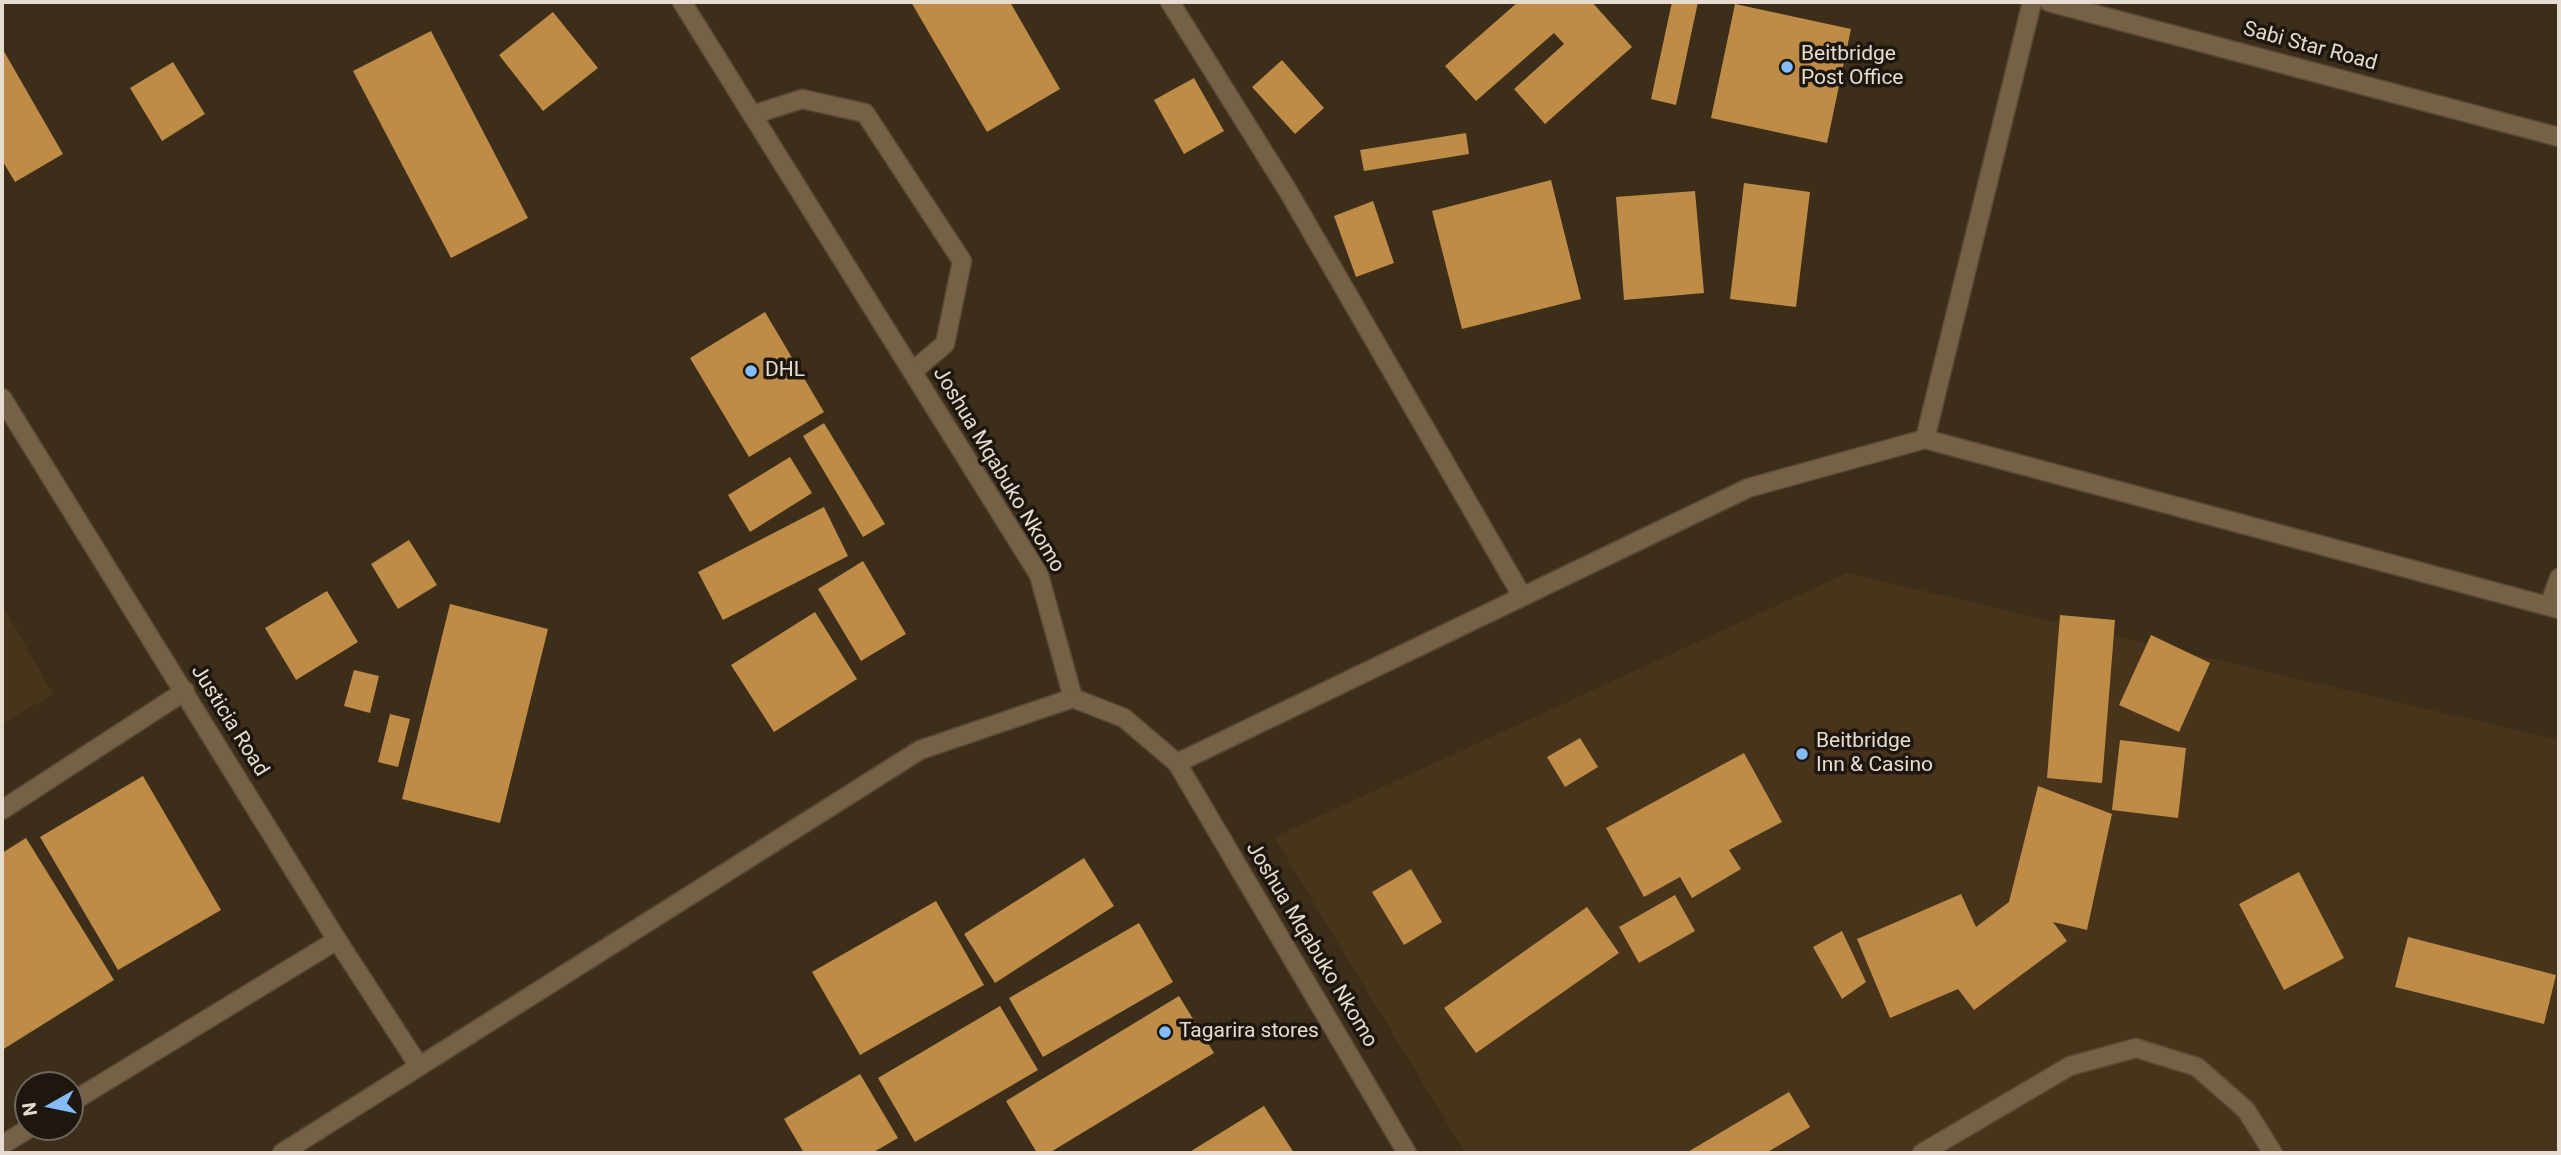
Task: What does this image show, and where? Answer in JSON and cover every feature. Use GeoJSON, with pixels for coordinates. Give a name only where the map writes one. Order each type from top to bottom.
{"type":"FeatureCollection","features":[{"type":"Feature","properties":{"kind":"street","name":"Joshua Mqabuko Nkomo"},"geometry":{"type":"LineString","coordinates":[[682,2],[1039,575],[1073,698],[1124,718],[1177,763],[1407,1153]]}},
{"type":"Feature","properties":{"kind":"street"},"geometry":{"type":"LineString","coordinates":[[1170,2],[1288,191],[1522,596]]}},
{"type":"Feature","properties":{"kind":"street"},"geometry":{"type":"LineString","coordinates":[[1925,439],[2032,2]]}},
{"type":"Feature","properties":{"kind":"street","name":"Sabi Star Road"},"geometry":{"type":"LineString","coordinates":[[2049,2],[2559,137]]}},
{"type":"Feature","properties":{"kind":"street"},"geometry":{"type":"LineString","coordinates":[[752,115],[802,99],[865,113],[962,261],[945,344],[913,371]]}},
{"type":"Feature","properties":{"kind":"street","name":"Justicia Road"},"geometry":{"type":"LineString","coordinates":[[2,398],[337,940],[419,1066]]}},
{"type":"Feature","properties":{"kind":"street"},"geometry":{"type":"LineString","coordinates":[[1177,763],[1748,488],[1925,439],[2554,608],[2559,578]]}},
{"type":"Feature","properties":{"kind":"street"},"geometry":{"type":"LineString","coordinates":[[2,810],[185,691]]}},
{"type":"Feature","properties":{"kind":"street"},"geometry":{"type":"LineString","coordinates":[[282,1153],[920,750],[1073,698]]}},
{"type":"Feature","properties":{"kind":"street"},"geometry":{"type":"LineString","coordinates":[[84,1094],[337,940]]}},
{"type":"Feature","properties":{"kind":"street"},"geometry":{"type":"LineString","coordinates":[[1922,1153],[2070,1066],[2136,1048],[2197,1066],[2246,1110],[2273,1153]]}},
{"type":"Feature","properties":{"kind":"shaded area"},"geometry":{"type":"Polygon","coordinates":[[[1847,573],[2559,740],[2559,1153],[1465,1153],[1274,837],[1847,573]]]}},
{"type":"Feature","properties":{"kind":"shaded area"},"geometry":{"type":"Polygon","coordinates":[[[2,604],[53,694],[2,724],[2,604]]]}},
{"type":"Feature","properties":{"kind":"building"},"geometry":{"type":"Polygon","coordinates":[[[911,2],[1010,2],[1060,89],[987,132],[911,2]]]}},
{"type":"Feature","properties":{"kind":"building"},"geometry":{"type":"Polygon","coordinates":[[[1518,2],[1592,2],[1632,47],[1545,124],[1514,89],[1564,44],[1554,33],[1476,101],[1445,66],[1518,2]]]}},
{"type":"Feature","properties":{"kind":"building"},"geometry":{"type":"Polygon","coordinates":[[[1672,2],[1698,2],[1676,105],[1651,99],[1672,2]]]}},
{"type":"Feature","properties":{"kind":"building"},"geometry":{"type":"Polygon","coordinates":[[[1735,4],[1851,29],[1827,143],[1711,118],[1735,4]]]}},
{"type":"Feature","properties":{"kind":"building"},"geometry":{"type":"Polygon","coordinates":[[[553,12],[598,68],[543,111],[499,55],[553,12]]]}},
{"type":"Feature","properties":{"kind":"building"},"geometry":{"type":"Polygon","coordinates":[[[431,31],[528,218],[451,258],[353,71],[431,31]]]}},
{"type":"Feature","properties":{"kind":"building"},"geometry":{"type":"Polygon","coordinates":[[[2,48],[63,154],[15,182],[2,160],[2,48]]]}},
{"type":"Feature","properties":{"kind":"building"},"geometry":{"type":"Polygon","coordinates":[[[1282,60],[1324,108],[1295,134],[1252,87],[1282,60]]]}},
{"type":"Feature","properties":{"kind":"building"},"geometry":{"type":"Polygon","coordinates":[[[173,62],[205,114],[162,141],[130,88],[173,62]]]}},
{"type":"Feature","properties":{"kind":"building"},"geometry":{"type":"Polygon","coordinates":[[[1194,78],[1224,131],[1184,154],[1154,100],[1194,78]]]}},
{"type":"Feature","properties":{"kind":"building"},"geometry":{"type":"Polygon","coordinates":[[[1466,133],[1469,154],[1364,171],[1360,150],[1466,133]]]}},
{"type":"Feature","properties":{"kind":"building"},"geometry":{"type":"Polygon","coordinates":[[[1551,180],[1581,299],[1462,329],[1432,211],[1551,180]]]}},
{"type":"Feature","properties":{"kind":"building"},"geometry":{"type":"Polygon","coordinates":[[[1744,183],[1810,192],[1796,307],[1730,299],[1744,183]]]}},
{"type":"Feature","properties":{"kind":"building"},"geometry":{"type":"Polygon","coordinates":[[[1695,191],[1704,293],[1624,300],[1616,197],[1695,191]]]}},
{"type":"Feature","properties":{"kind":"building"},"geometry":{"type":"Polygon","coordinates":[[[1373,201],[1394,263],[1356,277],[1334,216],[1373,201]]]}},
{"type":"Feature","properties":{"kind":"building"},"geometry":{"type":"Polygon","coordinates":[[[765,312],[824,412],[749,457],[690,358],[765,312]]]}},
{"type":"Feature","properties":{"kind":"building"},"geometry":{"type":"Polygon","coordinates":[[[824,423],[885,524],[863,537],[803,436],[824,423]]]}},
{"type":"Feature","properties":{"kind":"building"},"geometry":{"type":"Polygon","coordinates":[[[790,457],[812,493],[750,532],[728,495],[790,457]]]}},
{"type":"Feature","properties":{"kind":"building"},"geometry":{"type":"Polygon","coordinates":[[[824,507],[848,556],[723,620],[698,572],[824,507]]]}},
{"type":"Feature","properties":{"kind":"building"},"geometry":{"type":"Polygon","coordinates":[[[409,540],[437,585],[398,609],[371,564],[409,540]]]}},
{"type":"Feature","properties":{"kind":"building"},"geometry":{"type":"Polygon","coordinates":[[[863,561],[906,634],[861,661],[818,589],[863,561]]]}},
{"type":"Feature","properties":{"kind":"building"},"geometry":{"type":"Polygon","coordinates":[[[327,591],[358,642],[296,680],[265,628],[327,591]]]}},
{"type":"Feature","properties":{"kind":"building"},"geometry":{"type":"Polygon","coordinates":[[[450,604],[548,629],[500,823],[402,799],[450,604]]]}},
{"type":"Feature","properties":{"kind":"building"},"geometry":{"type":"Polygon","coordinates":[[[815,612],[857,679],[774,732],[731,665],[815,612]]]}},
{"type":"Feature","properties":{"kind":"building"},"geometry":{"type":"Polygon","coordinates":[[[2060,615],[2115,620],[2102,783],[2047,778],[2060,615]]]}},
{"type":"Feature","properties":{"kind":"building"},"geometry":{"type":"Polygon","coordinates":[[[2151,635],[2210,663],[2179,732],[2119,705],[2151,635]]]}},
{"type":"Feature","properties":{"kind":"building"},"geometry":{"type":"Polygon","coordinates":[[[354,670],[379,676],[370,713],[344,706],[354,670]]]}},
{"type":"Feature","properties":{"kind":"building"},"geometry":{"type":"Polygon","coordinates":[[[390,714],[410,719],[398,767],[378,762],[390,714]]]}},
{"type":"Feature","properties":{"kind":"building"},"geometry":{"type":"Polygon","coordinates":[[[1580,738],[1598,767],[1565,787],[1547,757],[1580,738]]]}},
{"type":"Feature","properties":{"kind":"building"},"geometry":{"type":"Polygon","coordinates":[[[2120,740],[2186,748],[2178,818],[2112,810],[2120,740]]]}},
{"type":"Feature","properties":{"kind":"building"},"geometry":{"type":"Polygon","coordinates":[[[1744,753],[1782,822],[1729,850],[1741,869],[1692,898],[1680,877],[1644,897],[1606,828],[1744,753]]]}},
{"type":"Feature","properties":{"kind":"building"},"geometry":{"type":"Polygon","coordinates":[[[143,776],[221,910],[118,970],[40,837],[143,776]]]}},
{"type":"Feature","properties":{"kind":"building"},"geometry":{"type":"Polygon","coordinates":[[[2038,786],[2112,814],[2087,930],[2053,922],[2067,941],[1974,1010],[1958,989],[1890,1018],[1857,939],[1961,894],[1976,927],[2009,902],[2038,786]]]}},
{"type":"Feature","properties":{"kind":"building"},"geometry":{"type":"Polygon","coordinates":[[[26,838],[114,980],[2,1050],[2,853],[26,838]]]}},
{"type":"Feature","properties":{"kind":"building"},"geometry":{"type":"Polygon","coordinates":[[[1084,858],[1114,906],[995,983],[964,934],[1084,858]]]}},
{"type":"Feature","properties":{"kind":"building"},"geometry":{"type":"Polygon","coordinates":[[[1411,869],[1442,922],[1404,945],[1372,892],[1411,869]]]}},
{"type":"Feature","properties":{"kind":"building"},"geometry":{"type":"Polygon","coordinates":[[[2299,872],[2344,958],[2284,990],[2239,904],[2299,872]]]}},
{"type":"Feature","properties":{"kind":"building"},"geometry":{"type":"Polygon","coordinates":[[[1675,895],[1695,931],[1639,963],[1619,927],[1675,895]]]}},
{"type":"Feature","properties":{"kind":"building"},"geometry":{"type":"Polygon","coordinates":[[[936,901],[984,985],[860,1055],[812,972],[936,901]]]}},
{"type":"Feature","properties":{"kind":"building"},"geometry":{"type":"Polygon","coordinates":[[[1587,907],[1619,953],[1476,1053],[1444,1008],[1587,907]]]}},
{"type":"Feature","properties":{"kind":"building"},"geometry":{"type":"Polygon","coordinates":[[[1139,923],[1173,982],[1043,1057],[1009,998],[1139,923]]]}},
{"type":"Feature","properties":{"kind":"building"},"geometry":{"type":"Polygon","coordinates":[[[1842,931],[1866,982],[1842,999],[1813,947],[1842,931]]]}},
{"type":"Feature","properties":{"kind":"building"},"geometry":{"type":"Polygon","coordinates":[[[2408,937],[2556,975],[2544,1024],[2395,987],[2408,937]]]}},
{"type":"Feature","properties":{"kind":"building"},"geometry":{"type":"Polygon","coordinates":[[[1179,996],[1214,1053],[1049,1153],[1037,1153],[1006,1101],[1179,996]]]}},
{"type":"Feature","properties":{"kind":"building"},"geometry":{"type":"Polygon","coordinates":[[[1000,1006],[1038,1070],[915,1142],[878,1078],[1000,1006]]]}},
{"type":"Feature","properties":{"kind":"building"},"geometry":{"type":"Polygon","coordinates":[[[860,1074],[898,1138],[872,1153],[804,1153],[784,1119],[860,1074]]]}},
{"type":"Feature","properties":{"kind":"building"},"geometry":{"type":"Polygon","coordinates":[[[1789,1092],[1810,1127],[1766,1153],[1686,1153],[1789,1092]]]}},
{"type":"Feature","properties":{"kind":"building"},"geometry":{"type":"Polygon","coordinates":[[[1264,1106],[1294,1153],[1188,1153],[1264,1106]]]}},
{"type":"Feature","properties":{"kind":"place","name":"Beitbridge Post Office"},"geometry":{"type":"Point","coordinates":[1787,67]}},
{"type":"Feature","properties":{"kind":"place","name":"DHL"},"geometry":{"type":"Point","coordinates":[751,371]}},
{"type":"Feature","properties":{"kind":"place","name":"Beitbridge Inn & Casino"},"geometry":{"type":"Point","coordinates":[1802,754]}},
{"type":"Feature","properties":{"kind":"place","name":"Tagarira stores"},"geometry":{"type":"Point","coordinates":[1165,1032]}}]}
